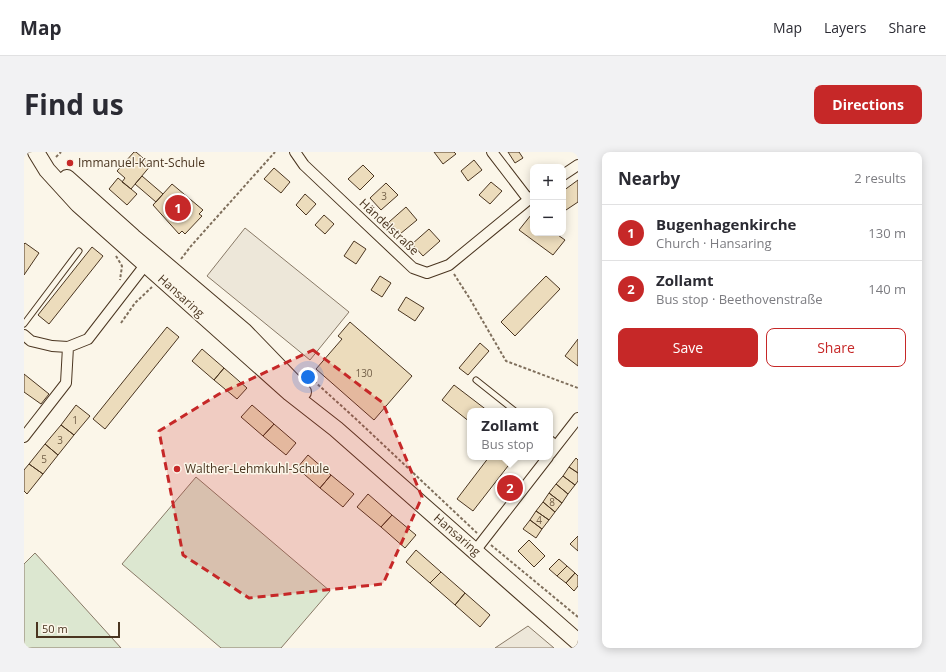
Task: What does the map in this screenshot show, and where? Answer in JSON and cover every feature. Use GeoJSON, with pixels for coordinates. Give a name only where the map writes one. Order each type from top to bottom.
{"type":"FeatureCollection","features":[{"type":"Feature","properties":{"kind":"main road","name":"Hansaring"},"geometry":{"type":"LineString","coordinates":[[36,152],[47,170],[78,204],[125,246],[150,259]]}},
{"type":"Feature","properties":{"kind":"main road","name":"Hansaring"},"geometry":{"type":"LineString","coordinates":[[40,152],[290,393],[480,545],[578,642]]}},
{"type":"Feature","properties":{"kind":"street","name":"Händelstraße"},"geometry":{"type":"LineString","coordinates":[[295,152],[304,165],[413,268],[427,273],[449,265],[530,198]]}},
{"type":"Feature","properties":{"kind":"street"},"geometry":{"type":"LineString","coordinates":[[492,152],[530,198]]}},
{"type":"Feature","properties":{"kind":"street"},"geometry":{"type":"LineString","coordinates":[[566,173],[578,165]]}},
{"type":"Feature","properties":{"kind":"street"},"geometry":{"type":"LineString","coordinates":[[24,335],[31,341],[52,346],[68,347],[88,339],[150,259]]}},
{"type":"Feature","properties":{"kind":"street"},"geometry":{"type":"LineString","coordinates":[[24,437],[66,383],[68,347]]}},
{"type":"Feature","properties":{"kind":"street"},"geometry":{"type":"LineString","coordinates":[[554,441],[578,418]]}},
{"type":"Feature","properties":{"kind":"street"},"geometry":{"type":"LineString","coordinates":[[480,545],[546,460]]}},
{"type":"Feature","properties":{"kind":"lane"},"geometry":{"type":"LineString","coordinates":[[24,324],[79,251]]}},
{"type":"Feature","properties":{"kind":"lane"},"geometry":{"type":"LineString","coordinates":[[476,380],[511,408]]}},
{"type":"Feature","properties":{"kind":"path"},"geometry":{"type":"LineString","coordinates":[[56,157],[61,152]]}},
{"type":"Feature","properties":{"kind":"path"},"geometry":{"type":"LineString","coordinates":[[180,260],[275,152]]}},
{"type":"Feature","properties":{"kind":"path"},"geometry":{"type":"LineString","coordinates":[[120,280],[122,266],[116,256],[125,246]]}},
{"type":"Feature","properties":{"kind":"path"},"geometry":{"type":"LineString","coordinates":[[449,265],[506,361],[578,388]]}},
{"type":"Feature","properties":{"kind":"path"},"geometry":{"type":"LineString","coordinates":[[120,323],[135,304],[152,287]]}},
{"type":"Feature","properties":{"kind":"path"},"geometry":{"type":"LineString","coordinates":[[300,368],[357,420],[480,545],[578,617]]}},
{"type":"Feature","properties":{"kind":"highlighted area"},"geometry":{"type":"Polygon","coordinates":[[[313,350],[383,403],[422,497],[383,584],[249,598],[183,555],[159,431],[219,394],[313,350]]]}},
{"type":"Feature","properties":{"kind":"green space"},"geometry":{"type":"Polygon","coordinates":[[[196,477],[330,591],[281,648],[221,648],[122,564],[196,477]]]}},
{"type":"Feature","properties":{"kind":"green space"},"geometry":{"type":"Polygon","coordinates":[[[35,553],[121,648],[24,648],[24,564],[35,553]]]}},
{"type":"Feature","properties":{"kind":"shaded area"},"geometry":{"type":"Polygon","coordinates":[[[245,228],[349,312],[310,360],[207,276],[245,228]]]}},
{"type":"Feature","properties":{"kind":"shaded area"},"geometry":{"type":"Polygon","coordinates":[[[528,626],[554,648],[495,648],[528,626]]]}},
{"type":"Feature","properties":{"kind":"building"},"geometry":{"type":"Polygon","coordinates":[[[134,152],[136,152],[151,165],[131,189],[122,182],[125,178],[117,171],[134,152]]]}},
{"type":"Feature","properties":{"kind":"building"},"geometry":{"type":"Polygon","coordinates":[[[434,152],[454,152],[456,154],[443,164],[434,152]]]}},
{"type":"Feature","properties":{"kind":"building"},"geometry":{"type":"Polygon","coordinates":[[[508,152],[519,152],[523,158],[515,163],[508,152]]]}},
{"type":"Feature","properties":{"kind":"building"},"geometry":{"type":"Polygon","coordinates":[[[474,160],[482,170],[468,181],[461,171],[474,160]]]}},
{"type":"Feature","properties":{"kind":"building"},"geometry":{"type":"Polygon","coordinates":[[[363,165],[374,176],[360,190],[348,179],[363,165]]]}},
{"type":"Feature","properties":{"kind":"building"},"geometry":{"type":"Polygon","coordinates":[[[274,168],[290,182],[281,193],[264,179],[274,168]]]}},
{"type":"Feature","properties":{"kind":"building"},"geometry":{"type":"Polygon","coordinates":[[[142,176],[163,194],[156,202],[135,184],[142,176]]]}},
{"type":"Feature","properties":{"kind":"building"},"geometry":{"type":"Polygon","coordinates":[[[118,178],[137,194],[127,205],[109,189],[118,178]]]}},
{"type":"Feature","properties":{"kind":"building"},"geometry":{"type":"Polygon","coordinates":[[[578,180],[578,202],[566,210],[566,200],[566,189],[578,180]]]}},
{"type":"Feature","properties":{"kind":"building"},"geometry":{"type":"Polygon","coordinates":[[[491,182],[502,191],[490,204],[479,195],[491,182]]]}},
{"type":"Feature","properties":{"kind":"building"},"geometry":{"type":"Polygon","coordinates":[[[386,183],[398,195],[381,210],[370,198],[386,183]]]}},
{"type":"Feature","properties":{"kind":"building"},"geometry":{"type":"Polygon","coordinates":[[[172,184],[203,210],[199,214],[202,216],[185,234],[182,231],[179,234],[153,205],[172,184]]]}},
{"type":"Feature","properties":{"kind":"building"},"geometry":{"type":"Polygon","coordinates":[[[305,194],[316,204],[306,215],[296,205],[305,194]]]}},
{"type":"Feature","properties":{"kind":"building"},"geometry":{"type":"Polygon","coordinates":[[[406,207],[417,220],[400,234],[389,222],[406,207]]]}},
{"type":"Feature","properties":{"kind":"building"},"geometry":{"type":"Polygon","coordinates":[[[324,215],[334,224],[325,234],[315,225],[324,215]]]}},
{"type":"Feature","properties":{"kind":"building"},"geometry":{"type":"Polygon","coordinates":[[[530,216],[530,236],[559,236],[565,240],[553,255],[519,230],[530,216]]]}},
{"type":"Feature","properties":{"kind":"building"},"geometry":{"type":"Polygon","coordinates":[[[429,229],[440,241],[423,256],[412,244],[429,229]]]}},
{"type":"Feature","properties":{"kind":"building"},"geometry":{"type":"Polygon","coordinates":[[[354,241],[366,249],[356,264],[344,256],[354,241]]]}},
{"type":"Feature","properties":{"kind":"building"},"geometry":{"type":"Polygon","coordinates":[[[25,243],[39,253],[24,275],[24,244],[25,243]]]}},
{"type":"Feature","properties":{"kind":"building"},"geometry":{"type":"Polygon","coordinates":[[[92,247],[103,256],[49,324],[38,315],[92,247]]]}},
{"type":"Feature","properties":{"kind":"building"},"geometry":{"type":"Polygon","coordinates":[[[380,276],[391,283],[382,297],[371,290],[380,276]]]}},
{"type":"Feature","properties":{"kind":"building"},"geometry":{"type":"Polygon","coordinates":[[[546,276],[560,289],[515,336],[501,322],[546,276]]]}},
{"type":"Feature","properties":{"kind":"building"},"geometry":{"type":"Polygon","coordinates":[[[406,297],[424,308],[415,321],[398,310],[406,297]]]}},
{"type":"Feature","properties":{"kind":"building"},"geometry":{"type":"Polygon","coordinates":[[[350,322],[412,376],[374,420],[316,369],[342,339],[338,336],[350,322]]]}},
{"type":"Feature","properties":{"kind":"building"},"geometry":{"type":"Polygon","coordinates":[[[167,327],[179,337],[105,429],[93,419],[167,327]]]}},
{"type":"Feature","properties":{"kind":"building"},"geometry":{"type":"Polygon","coordinates":[[[578,339],[578,366],[565,356],[578,339]]]}},
{"type":"Feature","properties":{"kind":"building"},"geometry":{"type":"Polygon","coordinates":[[[480,343],[489,351],[468,375],[459,368],[480,343]]]}},
{"type":"Feature","properties":{"kind":"building"},"geometry":{"type":"Polygon","coordinates":[[[202,349],[224,368],[214,380],[192,361],[202,349]]]}},
{"type":"Feature","properties":{"kind":"building"},"geometry":{"type":"Polygon","coordinates":[[[224,368],[247,388],[237,399],[214,380],[224,368]]]}},
{"type":"Feature","properties":{"kind":"building"},"geometry":{"type":"Polygon","coordinates":[[[24,374],[49,394],[41,404],[24,392],[24,374]]]}},
{"type":"Feature","properties":{"kind":"building"},"geometry":{"type":"Polygon","coordinates":[[[454,385],[484,408],[467,408],[467,420],[442,400],[454,385]]]}},
{"type":"Feature","properties":{"kind":"building"},"geometry":{"type":"Polygon","coordinates":[[[76,405],[90,416],[74,435],[61,425],[76,405]]]}},
{"type":"Feature","properties":{"kind":"building"},"geometry":{"type":"Polygon","coordinates":[[[252,405],[274,424],[263,436],[241,417],[252,405]]]}},
{"type":"Feature","properties":{"kind":"building"},"geometry":{"type":"Polygon","coordinates":[[[274,424],[296,443],[286,455],[263,436],[274,424]]]}},
{"type":"Feature","properties":{"kind":"building"},"geometry":{"type":"Polygon","coordinates":[[[61,425],[74,435],[58,455],[45,444],[61,425]]]}},
{"type":"Feature","properties":{"kind":"building"},"geometry":{"type":"Polygon","coordinates":[[[45,444],[58,455],[43,474],[29,464],[45,444]]]}},
{"type":"Feature","properties":{"kind":"building"},"geometry":{"type":"Polygon","coordinates":[[[308,455],[331,475],[320,488],[297,468],[308,455]]]}},
{"type":"Feature","properties":{"kind":"building"},"geometry":{"type":"Polygon","coordinates":[[[576,458],[578,460],[578,473],[569,467],[576,458]]]}},
{"type":"Feature","properties":{"kind":"building"},"geometry":{"type":"Polygon","coordinates":[[[487,460],[513,460],[473,511],[457,499],[487,460]]]}},
{"type":"Feature","properties":{"kind":"building"},"geometry":{"type":"Polygon","coordinates":[[[29,464],[43,474],[27,494],[24,491],[24,470],[29,464]]]}},
{"type":"Feature","properties":{"kind":"building"},"geometry":{"type":"Polygon","coordinates":[[[569,467],[578,473],[578,481],[575,485],[563,476],[569,467]]]}},
{"type":"Feature","properties":{"kind":"building"},"geometry":{"type":"Polygon","coordinates":[[[331,475],[354,494],[343,507],[320,488],[331,475]]]}},
{"type":"Feature","properties":{"kind":"building"},"geometry":{"type":"Polygon","coordinates":[[[563,476],[575,485],[568,494],[556,484],[563,476]]]}},
{"type":"Feature","properties":{"kind":"building"},"geometry":{"type":"Polygon","coordinates":[[[556,484],[568,494],[562,503],[549,493],[556,484]]]}},
{"type":"Feature","properties":{"kind":"building"},"geometry":{"type":"Polygon","coordinates":[[[549,493],[562,503],[555,512],[543,502],[549,493]]]}},
{"type":"Feature","properties":{"kind":"building"},"geometry":{"type":"Polygon","coordinates":[[[368,494],[392,515],[381,527],[357,507],[368,494]]]}},
{"type":"Feature","properties":{"kind":"building"},"geometry":{"type":"Polygon","coordinates":[[[543,502],[555,512],[549,520],[536,511],[543,502]]]}},
{"type":"Feature","properties":{"kind":"building"},"geometry":{"type":"Polygon","coordinates":[[[536,511],[549,520],[542,529],[530,520],[536,511]]]}},
{"type":"Feature","properties":{"kind":"building"},"geometry":{"type":"Polygon","coordinates":[[[392,515],[416,535],[405,548],[381,527],[392,515]]]}},
{"type":"Feature","properties":{"kind":"building"},"geometry":{"type":"Polygon","coordinates":[[[530,520],[542,529],[536,538],[523,529],[530,520]]]}},
{"type":"Feature","properties":{"kind":"building"},"geometry":{"type":"Polygon","coordinates":[[[578,536],[578,551],[570,544],[578,536]]]}},
{"type":"Feature","properties":{"kind":"building"},"geometry":{"type":"Polygon","coordinates":[[[529,540],[545,556],[534,567],[518,551],[529,540]]]}},
{"type":"Feature","properties":{"kind":"building"},"geometry":{"type":"Polygon","coordinates":[[[416,550],[441,572],[430,583],[406,562],[416,550]]]}},
{"type":"Feature","properties":{"kind":"building"},"geometry":{"type":"Polygon","coordinates":[[[559,559],[567,566],[557,576],[549,569],[559,559]]]}},
{"type":"Feature","properties":{"kind":"building"},"geometry":{"type":"Polygon","coordinates":[[[567,566],[575,573],[566,583],[557,576],[567,566]]]}},
{"type":"Feature","properties":{"kind":"building"},"geometry":{"type":"Polygon","coordinates":[[[441,572],[465,593],[455,605],[430,583],[441,572]]]}},
{"type":"Feature","properties":{"kind":"building"},"geometry":{"type":"Polygon","coordinates":[[[575,573],[578,576],[578,586],[574,591],[566,583],[575,573]]]}},
{"type":"Feature","properties":{"kind":"building"},"geometry":{"type":"Polygon","coordinates":[[[465,593],[490,615],[480,627],[455,605],[465,593]]]}},
{"type":"Feature","properties":{"kind":"place","name":"Immanuel-Kant-Schule"},"geometry":{"type":"Point","coordinates":[70,163]}},
{"type":"Feature","properties":{"kind":"place","name":"Bugenhagenkirche"},"geometry":{"type":"Point","coordinates":[178,208]}},
{"type":"Feature","properties":{"kind":"place","name":"Walther-Lehmkuhl-Schule"},"geometry":{"type":"Point","coordinates":[177,469]}},
{"type":"Feature","properties":{"kind":"place","name":"Zollamt"},"geometry":{"type":"Point","coordinates":[510,488]}}]}
